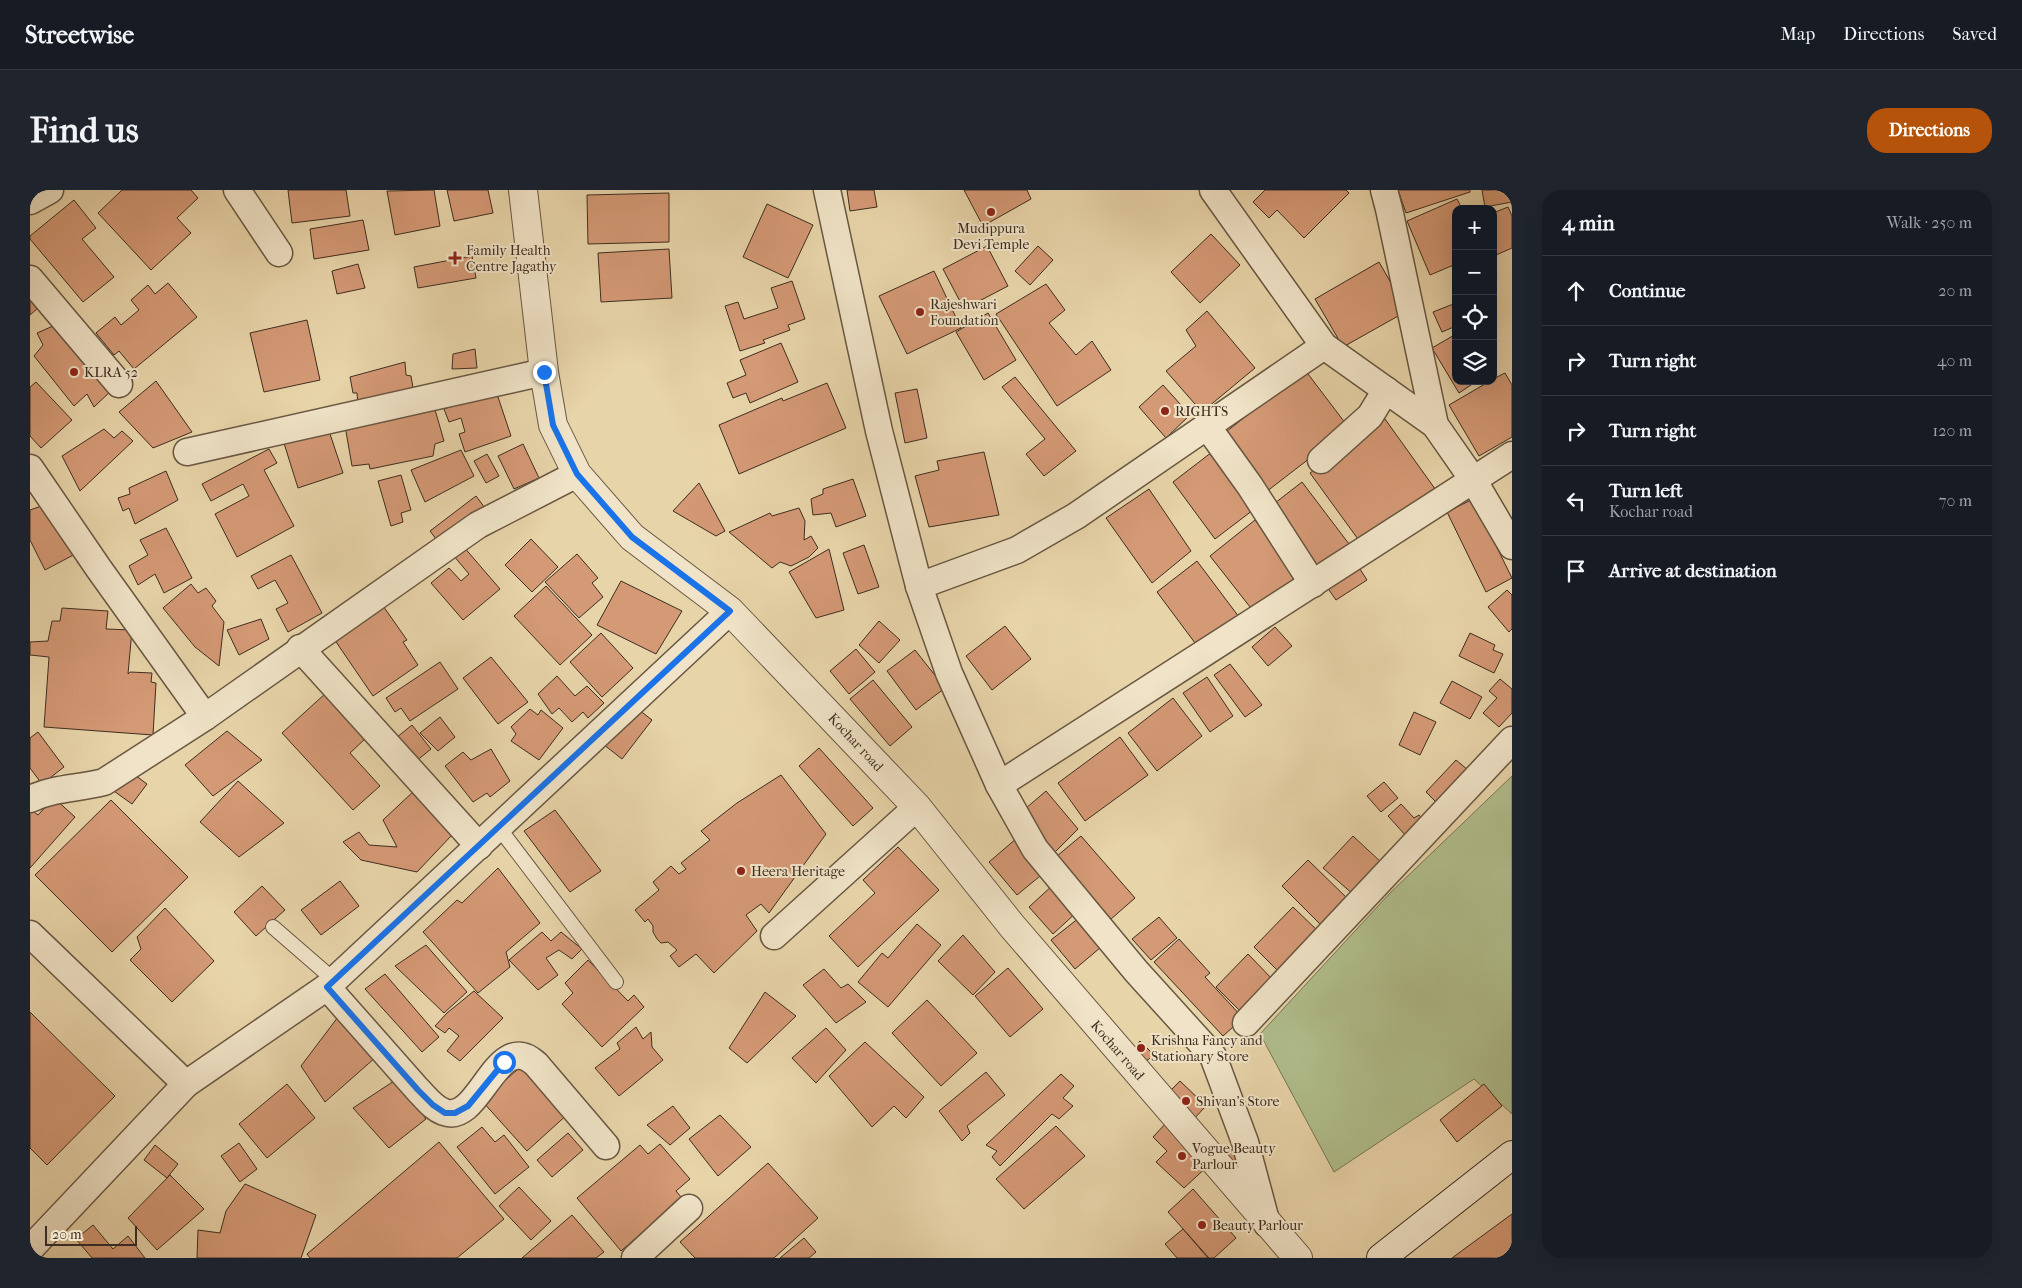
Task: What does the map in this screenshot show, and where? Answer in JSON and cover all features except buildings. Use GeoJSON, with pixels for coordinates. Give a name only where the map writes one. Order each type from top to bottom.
{"type":"FeatureCollection","features":[{"type":"Feature","properties":{"kind":"street"},"geometry":{"type":"LineString","coordinates":[[30,201],[50,190]]}},
{"type":"Feature","properties":{"kind":"street"},"geometry":{"type":"LineString","coordinates":[[237,190],[279,253]]}},
{"type":"Feature","properties":{"kind":"street","name":"Kochar road"},"geometry":{"type":"LineString","coordinates":[[523,190],[544,372],[553,425],[577,474],[632,537],[730,611],[917,807],[1012,926],[1298,1258]]}},
{"type":"Feature","properties":{"kind":"street"},"geometry":{"type":"LineString","coordinates":[[827,190],[879,431],[919,586],[949,674],[999,785],[1035,849],[1136,971],[1213,1056],[1245,1142],[1267,1224]]}},
{"type":"Feature","properties":{"kind":"street"},"geometry":{"type":"LineString","coordinates":[[1214,190],[1324,346],[1435,425],[1474,481],[1512,546]]}},
{"type":"Feature","properties":{"kind":"street"},"geometry":{"type":"LineString","coordinates":[[1384,190],[1435,425]]}},
{"type":"Feature","properties":{"kind":"street"},"geometry":{"type":"LineString","coordinates":[[30,279],[119,384]]}},
{"type":"Feature","properties":{"kind":"street"},"geometry":{"type":"LineString","coordinates":[[919,586],[1017,550],[1076,516],[1324,346]]}},
{"type":"Feature","properties":{"kind":"street"},"geometry":{"type":"LineString","coordinates":[[187,452],[544,372]]}},
{"type":"Feature","properties":{"kind":"street"},"geometry":{"type":"LineString","coordinates":[[1321,460],[1370,416],[1386,390]]}},
{"type":"Feature","properties":{"kind":"street"},"geometry":{"type":"LineString","coordinates":[[1207,426],[1250,486],[1313,584]]}},
{"type":"Feature","properties":{"kind":"street"},"geometry":{"type":"LineString","coordinates":[[999,785],[1512,455]]}},
{"type":"Feature","properties":{"kind":"street"},"geometry":{"type":"LineString","coordinates":[[30,799],[56,789],[86,787],[104,782],[205,717],[300,648],[478,525],[577,474]]}},
{"type":"Feature","properties":{"kind":"street"},"geometry":{"type":"LineString","coordinates":[[32,475],[205,717]]}},
{"type":"Feature","properties":{"kind":"street"},"geometry":{"type":"LineString","coordinates":[[30,1249],[186,1084],[331,984],[730,611]]}},
{"type":"Feature","properties":{"kind":"street"},"geometry":{"type":"LineString","coordinates":[[300,648],[479,846]]}},
{"type":"Feature","properties":{"kind":"street"},"geometry":{"type":"LineString","coordinates":[[1246,1023],[1512,740]]}},
{"type":"Feature","properties":{"kind":"street"},"geometry":{"type":"LineString","coordinates":[[774,936],[917,807]]}},
{"type":"Feature","properties":{"kind":"street"},"geometry":{"type":"LineString","coordinates":[[30,934],[186,1084]]}},
{"type":"Feature","properties":{"kind":"street"},"geometry":{"type":"LineString","coordinates":[[331,984],[418,1090],[433,1105],[445,1113],[455,1113],[468,1106],[504,1062],[521,1055],[528,1057],[536,1064],[606,1146]]}},
{"type":"Feature","properties":{"kind":"street"},"geometry":{"type":"LineString","coordinates":[[1381,1258],[1512,1155]]}},
{"type":"Feature","properties":{"kind":"street"},"geometry":{"type":"LineString","coordinates":[[635,1258],[689,1208]]}},
{"type":"Feature","properties":{"kind":"lane"},"geometry":{"type":"LineString","coordinates":[[499,828],[616,982]]}},
{"type":"Feature","properties":{"kind":"lane"},"geometry":{"type":"LineString","coordinates":[[273,927],[331,984]]}},
{"type":"Feature","properties":{"kind":"green space"},"geometry":{"type":"Polygon","coordinates":[[[1512,776],[1512,1114],[1474,1079],[1334,1172],[1260,1034],[1390,893],[1512,776]]]}},
{"type":"Feature","properties":{"kind":"place","name":"Mudippura Devi Temple"},"geometry":{"type":"Point","coordinates":[991,212]}},
{"type":"Feature","properties":{"kind":"place","name":"Family Health Centre Jagathy"},"geometry":{"type":"Point","coordinates":[455,258]}},
{"type":"Feature","properties":{"kind":"place","name":"Rajeshwari Foundation"},"geometry":{"type":"Point","coordinates":[920,312]}},
{"type":"Feature","properties":{"kind":"place","name":"KLRA 52"},"geometry":{"type":"Point","coordinates":[74,372]}},
{"type":"Feature","properties":{"kind":"place","name":"RIGHTS"},"geometry":{"type":"Point","coordinates":[1165,411]}},
{"type":"Feature","properties":{"kind":"place","name":"Heera Heritage"},"geometry":{"type":"Point","coordinates":[741,871]}},
{"type":"Feature","properties":{"kind":"place","name":"Krishna Fancy and Stationary Store"},"geometry":{"type":"Point","coordinates":[1141,1048]}},
{"type":"Feature","properties":{"kind":"place","name":"Shivan's Store"},"geometry":{"type":"Point","coordinates":[1186,1101]}},
{"type":"Feature","properties":{"kind":"place","name":"Vogue Beauty Parlour"},"geometry":{"type":"Point","coordinates":[1182,1156]}},
{"type":"Feature","properties":{"kind":"place","name":"Beauty Parlour"},"geometry":{"type":"Point","coordinates":[1202,1225]}},
{"type":"Feature","properties":{"kind":"route"},"geometry":{"type":"LineString","coordinates":[[504,1062],[468,1106],[455,1113],[445,1113],[433,1105],[418,1090],[327,987],[730,611],[632,537],[577,474],[553,425],[544,372]]}}]}
